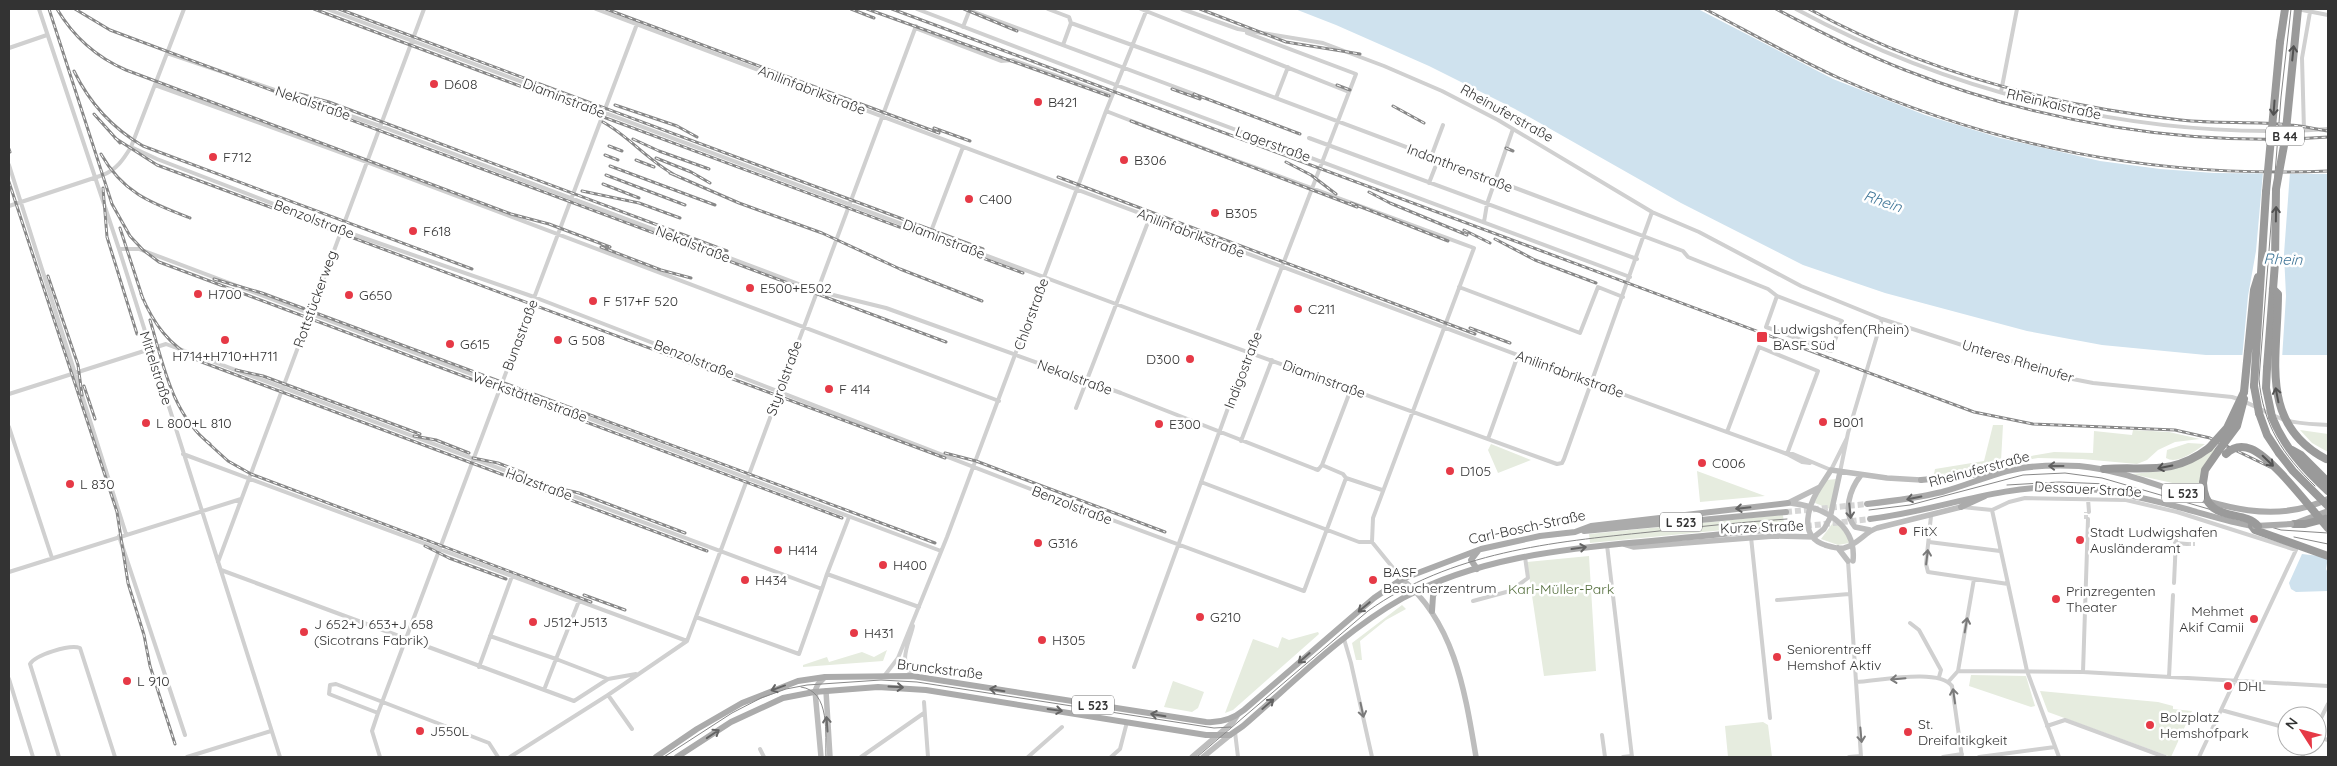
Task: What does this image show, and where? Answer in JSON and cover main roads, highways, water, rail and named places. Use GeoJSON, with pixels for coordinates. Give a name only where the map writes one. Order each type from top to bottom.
{"type":"FeatureCollection","features":[{"type":"Feature","properties":{"kind":"highway","name":"B 44"},"geometry":{"type":"LineString","coordinates":[[2285,9],[2280,42],[2266,192],[2254,374],[2255,392],[2259,413],[2267,435],[2279,453],[2328,506]]}},
{"type":"Feature","properties":{"kind":"highway","name":"B 44"},"geometry":{"type":"LineString","coordinates":[[2297,9],[2285,140],[2276,189],[2273,289],[2266,388],[2278,430],[2288,447],[2328,491]]}},
{"type":"Feature","properties":{"kind":"highway"},"geometry":{"type":"LineString","coordinates":[[2262,267],[2254,290],[2244,406],[2237,426],[2222,452],[2205,470],[2202,483],[2205,496],[2214,508],[2221,513],[2255,522],[2255,530],[2286,539],[2328,556]]}},
{"type":"Feature","properties":{"kind":"highway"},"geometry":{"type":"LineString","coordinates":[[2273,289],[2278,294],[2275,380],[2278,402],[2288,426],[2311,450],[2328,459]]}},
{"type":"Feature","properties":{"kind":"highway"},"geometry":{"type":"LineString","coordinates":[[2104,469],[2152,470],[2170,467],[2196,457],[2209,448],[2227,428],[2244,392]]}},
{"type":"Feature","properties":{"kind":"highway"},"geometry":{"type":"LineString","coordinates":[[2222,452],[2242,447],[2259,453],[2328,528]]}},
{"type":"Feature","properties":{"kind":"highway"},"geometry":{"type":"LineString","coordinates":[[2288,447],[2301,455],[2328,482]]}},
{"type":"Feature","properties":{"kind":"highway"},"geometry":{"type":"LineString","coordinates":[[2292,524],[2305,524],[2328,518]]}},
{"type":"Feature","properties":{"kind":"main road","name":"Rheinuferstraße"},"geometry":{"type":"LineString","coordinates":[[1867,504],[1928,495],[1994,475],[2038,466],[2104,469],[2234,508],[2262,513],[2305,508],[2328,499]]}},
{"type":"Feature","properties":{"kind":"main road","name":"Rheinuferstraße"},"geometry":{"type":"LineString","coordinates":[[1820,487],[1831,470],[1861,475],[1921,480]]}},
{"type":"Feature","properties":{"kind":"main road"},"geometry":{"type":"LineString","coordinates":[[1820,487],[1810,506],[1807,519],[1814,537],[1824,529],[1831,515],[1840,472]]}},
{"type":"Feature","properties":{"kind":"main road"},"geometry":{"type":"LineString","coordinates":[[1921,480],[1981,474],[1994,475]]}},
{"type":"Feature","properties":{"kind":"main road"},"geometry":{"type":"LineString","coordinates":[[1861,475],[1851,490],[1849,514],[1855,527],[1870,530]]}},
{"type":"Feature","properties":{"kind":"main road","name":"L 523"},"geometry":{"type":"LineString","coordinates":[[1788,503],[1820,487]]}},
{"type":"Feature","properties":{"kind":"main road","name":"Rheinuferstraße"},"geometry":{"type":"LineString","coordinates":[[1870,519],[1912,512],[1993,492],[2058,487],[2090,489],[2130,495],[2232,523],[2255,526],[2292,524],[2328,511]]}},
{"type":"Feature","properties":{"kind":"main road"},"geometry":{"type":"LineString","coordinates":[[1961,507],[1993,492]]}},
{"type":"Feature","properties":{"kind":"main road"},"geometry":{"type":"LineString","coordinates":[[1788,503],[1810,506],[1831,515],[1843,526],[1853,548],[1850,563],[1838,548]]}},
{"type":"Feature","properties":{"kind":"main road","name":"Carl-Bosch-Straße"},"geometry":{"type":"LineString","coordinates":[[1192,757],[1374,598],[1402,579],[1481,549],[1540,536],[1575,532],[1591,526],[1642,519],[1788,503]]}},
{"type":"Feature","properties":{"kind":"main road","name":"Dessauer Straße"},"geometry":{"type":"LineString","coordinates":[[1853,548],[1870,530],[1961,507]]}},
{"type":"Feature","properties":{"kind":"main road","name":"L 523"},"geometry":{"type":"LineString","coordinates":[[1575,532],[1786,512]]}},
{"type":"Feature","properties":{"kind":"main road","name":"L 523"},"geometry":{"type":"LineString","coordinates":[[1622,543],[1788,528]]}},
{"type":"Feature","properties":{"kind":"main road","name":"Kurze Straße"},"geometry":{"type":"LineString","coordinates":[[1622,543],[1634,547],[1751,537],[1814,537],[1820,543],[1838,548],[1853,548]]}},
{"type":"Feature","properties":{"kind":"main road","name":"Carl-Bosch-Straße"},"geometry":{"type":"LineString","coordinates":[[1203,757],[1344,639],[1383,610],[1416,591],[1440,580],[1525,557],[1622,543]]}},
{"type":"Feature","properties":{"kind":"main road"},"geometry":{"type":"LineString","coordinates":[[1477,569],[1471,558],[1481,549]]}},
{"type":"Feature","properties":{"kind":"main road"},"geometry":{"type":"LineString","coordinates":[[1402,579],[1416,591],[1441,627],[1457,667],[1476,757]]}},
{"type":"Feature","properties":{"kind":"main road"},"geometry":{"type":"LineString","coordinates":[[1432,612],[1433,596],[1440,580]]}},
{"type":"Feature","properties":{"kind":"main road","name":"Brunckstraße"},"geometry":{"type":"LineString","coordinates":[[660,756],[697,729],[742,703],[798,681],[825,677],[912,676],[1206,722],[1224,721],[1237,716]]}},
{"type":"Feature","properties":{"kind":"main road"},"geometry":{"type":"LineString","coordinates":[[821,757],[815,692],[818,684],[825,677]]}},
{"type":"Feature","properties":{"kind":"main road","name":"Brunckstraße"},"geometry":{"type":"LineString","coordinates":[[677,757],[731,722],[766,704],[796,694],[826,690],[898,687],[1216,736],[1233,733]]}},
{"type":"Feature","properties":{"kind":"main road"},"geometry":{"type":"LineString","coordinates":[[826,690],[830,757]]}},
{"type":"Feature","properties":{"kind":"water","name":"Rhein"},"geometry":{"type":"Polygon","coordinates":[[[1295,9],[1698,9],[1833,79],[1925,115],[2000,138],[2100,161],[2160,169],[2214,173],[2328,174],[2328,355],[2206,355],[2102,345],[2027,331],[1885,293],[1803,265],[1681,203],[1515,109],[1429,66],[1295,9]]]}},
{"type":"Feature","properties":{"kind":"water"},"geometry":{"type":"Polygon","coordinates":[[[2302,554],[2328,557],[2326,569],[2328,573],[2328,591],[2296,592],[2291,589],[2289,583],[2302,554]]]}},
{"type":"Feature","properties":{"kind":"tunnel"},"geometry":{"type":"LineString","coordinates":[[1786,512],[1867,504]]}},
{"type":"Feature","properties":{"kind":"tunnel"},"geometry":{"type":"LineString","coordinates":[[2086,512],[2086,519]]}},
{"type":"Feature","properties":{"kind":"tunnel"},"geometry":{"type":"LineString","coordinates":[[1788,528],[1870,519]]}},
{"type":"Feature","properties":{"kind":"tunnel"},"geometry":{"type":"LineString","coordinates":[[2187,544],[2195,544]]}},
{"type":"Feature","properties":{"kind":"tram line"},"geometry":{"type":"LineString","coordinates":[[2291,9],[2281,97],[2259,379],[2261,396],[2270,425],[2284,451],[2315,486]]}},
{"type":"Feature","properties":{"kind":"tram line"},"geometry":{"type":"LineString","coordinates":[[1869,510],[1910,505],[2023,475],[2065,473],[2102,478],[2281,530],[2328,533]]}},
{"type":"Feature","properties":{"kind":"tram line"},"geometry":{"type":"LineString","coordinates":[[2007,485],[2059,482],[2107,484]]}},
{"type":"Feature","properties":{"kind":"tram line"},"geometry":{"type":"LineString","coordinates":[[1197,757],[1368,611],[1400,591],[1433,575],[1503,553],[1576,540],[1787,519]]}},
{"type":"Feature","properties":{"kind":"tram line"},"geometry":{"type":"LineString","coordinates":[[2294,537],[2328,544]]}},
{"type":"Feature","properties":{"kind":"tram line"},"geometry":{"type":"LineString","coordinates":[[664,757],[732,713],[761,698],[786,689],[807,685],[881,680],[917,682],[1214,728],[1231,727]]}},
{"type":"Feature","properties":{"kind":"tram line"},"geometry":{"type":"LineString","coordinates":[[801,687],[811,690],[822,705],[826,726],[826,757]]}},
{"type":"Feature","properties":{"kind":"railway"},"geometry":{"type":"LineString","coordinates":[[49,9],[112,204],[130,236],[143,250],[159,262],[842,518]]}},
{"type":"Feature","properties":{"kind":"railway"},"geometry":{"type":"LineString","coordinates":[[57,9],[70,28],[86,45],[105,59],[126,70],[511,214],[549,224],[610,247]]}},
{"type":"Feature","properties":{"kind":"railway"},"geometry":{"type":"LineString","coordinates":[[75,9],[110,30],[946,342]]}},
{"type":"Feature","properties":{"kind":"railway"},"geometry":{"type":"LineString","coordinates":[[314,9],[576,107]]}},
{"type":"Feature","properties":{"kind":"railway"},"geometry":{"type":"LineString","coordinates":[[339,9],[983,249]]}},
{"type":"Feature","properties":{"kind":"railway"},"geometry":{"type":"LineString","coordinates":[[606,9],[939,133]]}},
{"type":"Feature","properties":{"kind":"railway"},"geometry":{"type":"LineString","coordinates":[[851,9],[874,18]]}},
{"type":"Feature","properties":{"kind":"railway"},"geometry":{"type":"LineString","coordinates":[[867,9],[1109,96]]}},
{"type":"Feature","properties":{"kind":"railway"},"geometry":{"type":"LineString","coordinates":[[892,9],[1974,412],[2033,424],[2175,430],[2210,438],[2270,467]]}},
{"type":"Feature","properties":{"kind":"railway"},"geometry":{"type":"LineString","coordinates":[[964,9],[1017,31]]}},
{"type":"Feature","properties":{"kind":"railway"},"geometry":{"type":"LineString","coordinates":[[1200,9],[1286,42],[1360,54]]}},
{"type":"Feature","properties":{"kind":"railway"},"geometry":{"type":"LineString","coordinates":[[1705,9],[1839,78],[1898,102],[1958,123],[2018,140],[2078,153],[2139,163],[2201,169],[2264,172],[2328,171]]}},
{"type":"Feature","properties":{"kind":"railway"},"geometry":{"type":"LineString","coordinates":[[1776,9],[1856,49],[1905,70],[2008,104],[2060,117],[2113,127],[2220,138],[2328,137]]}},
{"type":"Feature","properties":{"kind":"railway"},"geometry":{"type":"LineString","coordinates":[[1809,9],[1897,51],[1943,68],[2037,95],[2133,114],[2181,120],[2277,124],[2328,131]]}},
{"type":"Feature","properties":{"kind":"railway"},"geometry":{"type":"LineString","coordinates":[[74,71],[87,94],[103,114],[121,131],[143,146],[472,269]]}},
{"type":"Feature","properties":{"kind":"railway"},"geometry":{"type":"LineString","coordinates":[[1337,85],[1350,90]]}},
{"type":"Feature","properties":{"kind":"railway"},"geometry":{"type":"LineString","coordinates":[[1172,89],[1200,99]]}},
{"type":"Feature","properties":{"kind":"railway"},"geometry":{"type":"LineString","coordinates":[[300,94],[329,102],[727,251]]}},
{"type":"Feature","properties":{"kind":"railway"},"geometry":{"type":"LineString","coordinates":[[1194,94],[1300,134]]}},
{"type":"Feature","properties":{"kind":"railway"},"geometry":{"type":"LineString","coordinates":[[571,105],[1023,273]]}},
{"type":"Feature","properties":{"kind":"railway"},"geometry":{"type":"LineString","coordinates":[[615,105],[677,126],[697,137]]}},
{"type":"Feature","properties":{"kind":"railway"},"geometry":{"type":"LineString","coordinates":[[1393,106],[1424,123]]}},
{"type":"Feature","properties":{"kind":"railway"},"geometry":{"type":"LineString","coordinates":[[94,114],[120,143]]}},
{"type":"Feature","properties":{"kind":"railway"},"geometry":{"type":"LineString","coordinates":[[1131,121],[1357,207]]}},
{"type":"Feature","properties":{"kind":"railway"},"geometry":{"type":"LineString","coordinates":[[603,122],[657,164],[677,176]]}},
{"type":"Feature","properties":{"kind":"railway"},"geometry":{"type":"LineString","coordinates":[[934,128],[970,141]]}},
{"type":"Feature","properties":{"kind":"railway"},"geometry":{"type":"LineString","coordinates":[[115,138],[157,165],[945,458]]}},
{"type":"Feature","properties":{"kind":"railway"},"geometry":{"type":"LineString","coordinates":[[633,139],[659,151],[709,169]]}},
{"type":"Feature","properties":{"kind":"railway"},"geometry":{"type":"LineString","coordinates":[[609,146],[622,151]]}},
{"type":"Feature","properties":{"kind":"railway"},"geometry":{"type":"LineString","coordinates":[[1506,148],[1513,151]]}},
{"type":"Feature","properties":{"kind":"railway"},"geometry":{"type":"LineString","coordinates":[[101,154],[119,178],[139,195],[190,218]]}},
{"type":"Feature","properties":{"kind":"railway"},"geometry":{"type":"LineString","coordinates":[[605,155],[618,160]]}},
{"type":"Feature","properties":{"kind":"railway"},"geometry":{"type":"LineString","coordinates":[[656,158],[691,172],[710,183]]}},
{"type":"Feature","properties":{"kind":"railway"},"geometry":{"type":"LineString","coordinates":[[636,160],[654,167]]}},
{"type":"Feature","properties":{"kind":"railway"},"geometry":{"type":"LineString","coordinates":[[1286,162],[1311,175],[1336,194]]}},
{"type":"Feature","properties":{"kind":"railway"},"geometry":{"type":"LineString","coordinates":[[610,166],[715,205]]}},
{"type":"Feature","properties":{"kind":"railway"},"geometry":{"type":"LineString","coordinates":[[670,173],[739,203],[822,233],[900,269],[982,301]]}},
{"type":"Feature","properties":{"kind":"railway"},"geometry":{"type":"LineString","coordinates":[[606,175],[685,205]]}},
{"type":"Feature","properties":{"kind":"railway"},"geometry":{"type":"LineString","coordinates":[[1058,177],[1475,334]]}},
{"type":"Feature","properties":{"kind":"railway"},"geometry":{"type":"LineString","coordinates":[[9,182],[117,512],[128,583],[144,635],[150,666],[175,744]]}},
{"type":"Feature","properties":{"kind":"railway"},"geometry":{"type":"LineString","coordinates":[[603,184],[639,198]]}},
{"type":"Feature","properties":{"kind":"railway"},"geometry":{"type":"LineString","coordinates":[[103,188],[107,237],[137,334]]}},
{"type":"Feature","properties":{"kind":"railway"},"geometry":{"type":"LineString","coordinates":[[582,191],[639,203],[680,218]]}},
{"type":"Feature","properties":{"kind":"railway"},"geometry":{"type":"LineString","coordinates":[[1369,192],[1390,203],[1467,235]]}},
{"type":"Feature","properties":{"kind":"railway"},"geometry":{"type":"LineString","coordinates":[[1351,203],[1448,241]]}},
{"type":"Feature","properties":{"kind":"railway"},"geometry":{"type":"LineString","coordinates":[[120,228],[143,299]]}},
{"type":"Feature","properties":{"kind":"railway"},"geometry":{"type":"LineString","coordinates":[[1464,230],[1490,243]]}},
{"type":"Feature","properties":{"kind":"railway"},"geometry":{"type":"LineString","coordinates":[[1495,239],[1535,260],[1596,283]]}},
{"type":"Feature","properties":{"kind":"railway"},"geometry":{"type":"LineString","coordinates":[[601,247],[661,270],[691,278]]}},
{"type":"Feature","properties":{"kind":"railway"},"geometry":{"type":"LineString","coordinates":[[48,276],[78,365],[82,395]]}},
{"type":"Feature","properties":{"kind":"railway"},"geometry":{"type":"LineString","coordinates":[[214,279],[262,293],[935,543]]}},
{"type":"Feature","properties":{"kind":"railway"},"geometry":{"type":"LineString","coordinates":[[141,294],[151,315],[163,333],[179,348],[199,361],[707,551]]}},
{"type":"Feature","properties":{"kind":"railway"},"geometry":{"type":"LineString","coordinates":[[150,320],[165,370],[178,403],[186,418],[210,444]]}},
{"type":"Feature","properties":{"kind":"railway"},"geometry":{"type":"LineString","coordinates":[[1470,328],[1510,343]]}},
{"type":"Feature","properties":{"kind":"railway"},"geometry":{"type":"LineString","coordinates":[[236,370],[263,376],[420,434]]}},
{"type":"Feature","properties":{"kind":"railway"},"geometry":{"type":"LineString","coordinates":[[84,386],[95,419]]}},
{"type":"Feature","properties":{"kind":"railway"},"geometry":{"type":"LineString","coordinates":[[414,436],[436,440],[469,453]]}},
{"type":"Feature","properties":{"kind":"railway"},"geometry":{"type":"LineString","coordinates":[[206,441],[228,461],[251,474],[591,602]]}},
{"type":"Feature","properties":{"kind":"railway"},"geometry":{"type":"LineString","coordinates":[[945,453],[976,461],[1165,532]]}},
{"type":"Feature","properties":{"kind":"railway"},"geometry":{"type":"LineString","coordinates":[[473,458],[498,463],[524,473]]}},
{"type":"Feature","properties":{"kind":"railway"},"geometry":{"type":"LineString","coordinates":[[545,485],[579,493],[685,533]]}},
{"type":"Feature","properties":{"kind":"railway"},"geometry":{"type":"LineString","coordinates":[[425,546],[449,558],[506,579]]}},
{"type":"Feature","properties":{"kind":"railway"},"geometry":{"type":"LineString","coordinates":[[584,595],[625,610]]}},
{"type":"Feature","properties":{"kind":"place","name":"D608"},"geometry":{"type":"Point","coordinates":[434,84]}},
{"type":"Feature","properties":{"kind":"place","name":"B421"},"geometry":{"type":"Point","coordinates":[1038,102]}},
{"type":"Feature","properties":{"kind":"place","name":"F712"},"geometry":{"type":"Point","coordinates":[213,157]}},
{"type":"Feature","properties":{"kind":"place","name":"B306"},"geometry":{"type":"Point","coordinates":[1124,160]}},
{"type":"Feature","properties":{"kind":"place","name":"C400"},"geometry":{"type":"Point","coordinates":[969,199]}},
{"type":"Feature","properties":{"kind":"place","name":"B305"},"geometry":{"type":"Point","coordinates":[1215,213]}},
{"type":"Feature","properties":{"kind":"place","name":"F618"},"geometry":{"type":"Point","coordinates":[413,231]}},
{"type":"Feature","properties":{"kind":"place","name":"E500+E502"},"geometry":{"type":"Point","coordinates":[750,288]}},
{"type":"Feature","properties":{"kind":"place","name":"H700"},"geometry":{"type":"Point","coordinates":[198,294]}},
{"type":"Feature","properties":{"kind":"place","name":"G650"},"geometry":{"type":"Point","coordinates":[349,295]}},
{"type":"Feature","properties":{"kind":"place","name":"F 517+F 520"},"geometry":{"type":"Point","coordinates":[593,301]}},
{"type":"Feature","properties":{"kind":"place","name":"C211"},"geometry":{"type":"Point","coordinates":[1298,309]}},
{"type":"Feature","properties":{"kind":"place","name":"Ludwigshafen(Rhein) BASF Süd"},"geometry":{"type":"Point","coordinates":[1762,337]}},
{"type":"Feature","properties":{"kind":"place","name":"H714+H710+H711"},"geometry":{"type":"Point","coordinates":[225,340]}},
{"type":"Feature","properties":{"kind":"place","name":"G 508"},"geometry":{"type":"Point","coordinates":[558,340]}},
{"type":"Feature","properties":{"kind":"place","name":"G615"},"geometry":{"type":"Point","coordinates":[450,344]}},
{"type":"Feature","properties":{"kind":"place","name":"D300"},"geometry":{"type":"Point","coordinates":[1190,359]}},
{"type":"Feature","properties":{"kind":"place","name":"F 414"},"geometry":{"type":"Point","coordinates":[829,389]}},
{"type":"Feature","properties":{"kind":"place","name":"B001"},"geometry":{"type":"Point","coordinates":[1823,422]}},
{"type":"Feature","properties":{"kind":"place","name":"L 800+L 810"},"geometry":{"type":"Point","coordinates":[146,423]}},
{"type":"Feature","properties":{"kind":"place","name":"E300"},"geometry":{"type":"Point","coordinates":[1159,424]}},
{"type":"Feature","properties":{"kind":"place","name":"C006"},"geometry":{"type":"Point","coordinates":[1702,463]}},
{"type":"Feature","properties":{"kind":"place","name":"D105"},"geometry":{"type":"Point","coordinates":[1450,471]}},
{"type":"Feature","properties":{"kind":"place","name":"L 830"},"geometry":{"type":"Point","coordinates":[70,484]}},
{"type":"Feature","properties":{"kind":"place","name":"FitX"},"geometry":{"type":"Point","coordinates":[1903,531]}},
{"type":"Feature","properties":{"kind":"place","name":"Stadt Ludwigshafen Ausländeramt"},"geometry":{"type":"Point","coordinates":[2080,540]}},
{"type":"Feature","properties":{"kind":"place","name":"G316"},"geometry":{"type":"Point","coordinates":[1038,543]}},
{"type":"Feature","properties":{"kind":"place","name":"H414"},"geometry":{"type":"Point","coordinates":[778,550]}},
{"type":"Feature","properties":{"kind":"place","name":"H400"},"geometry":{"type":"Point","coordinates":[883,565]}},
{"type":"Feature","properties":{"kind":"place","name":"H434"},"geometry":{"type":"Point","coordinates":[745,580]}},
{"type":"Feature","properties":{"kind":"place","name":"BASF Besucherzentrum"},"geometry":{"type":"Point","coordinates":[1373,580]}},
{"type":"Feature","properties":{"kind":"place","name":"Prinzregenten Theater"},"geometry":{"type":"Point","coordinates":[2056,599]}},
{"type":"Feature","properties":{"kind":"place","name":"G210"},"geometry":{"type":"Point","coordinates":[1200,617]}},
{"type":"Feature","properties":{"kind":"place","name":"Mehmet Akif Camii"},"geometry":{"type":"Point","coordinates":[2254,619]}},
{"type":"Feature","properties":{"kind":"place","name":"J512+J513"},"geometry":{"type":"Point","coordinates":[533,622]}},
{"type":"Feature","properties":{"kind":"place","name":"J 652+J 653+J 658 (Sicotrans Fabrik)"},"geometry":{"type":"Point","coordinates":[304,632]}},
{"type":"Feature","properties":{"kind":"place","name":"H431"},"geometry":{"type":"Point","coordinates":[854,633]}},
{"type":"Feature","properties":{"kind":"place","name":"H305"},"geometry":{"type":"Point","coordinates":[1042,640]}},
{"type":"Feature","properties":{"kind":"place","name":"Seniorentreff Hemshof Aktiv"},"geometry":{"type":"Point","coordinates":[1777,657]}},
{"type":"Feature","properties":{"kind":"place","name":"L 910"},"geometry":{"type":"Point","coordinates":[127,681]}},
{"type":"Feature","properties":{"kind":"place","name":"DHL"},"geometry":{"type":"Point","coordinates":[2228,686]}},
{"type":"Feature","properties":{"kind":"place","name":"Bolzplatz Hemshofpark"},"geometry":{"type":"Point","coordinates":[2150,725]}},
{"type":"Feature","properties":{"kind":"place","name":"J550L"},"geometry":{"type":"Point","coordinates":[420,731]}},
{"type":"Feature","properties":{"kind":"place","name":"St. Dreifaltikgkeit"},"geometry":{"type":"Point","coordinates":[1908,732]}},
{"type":"Feature","properties":{"kind":"park label","name":"Karl-Müller-Park"},"geometry":{"type":"Point","coordinates":[1561,589]}}]}
